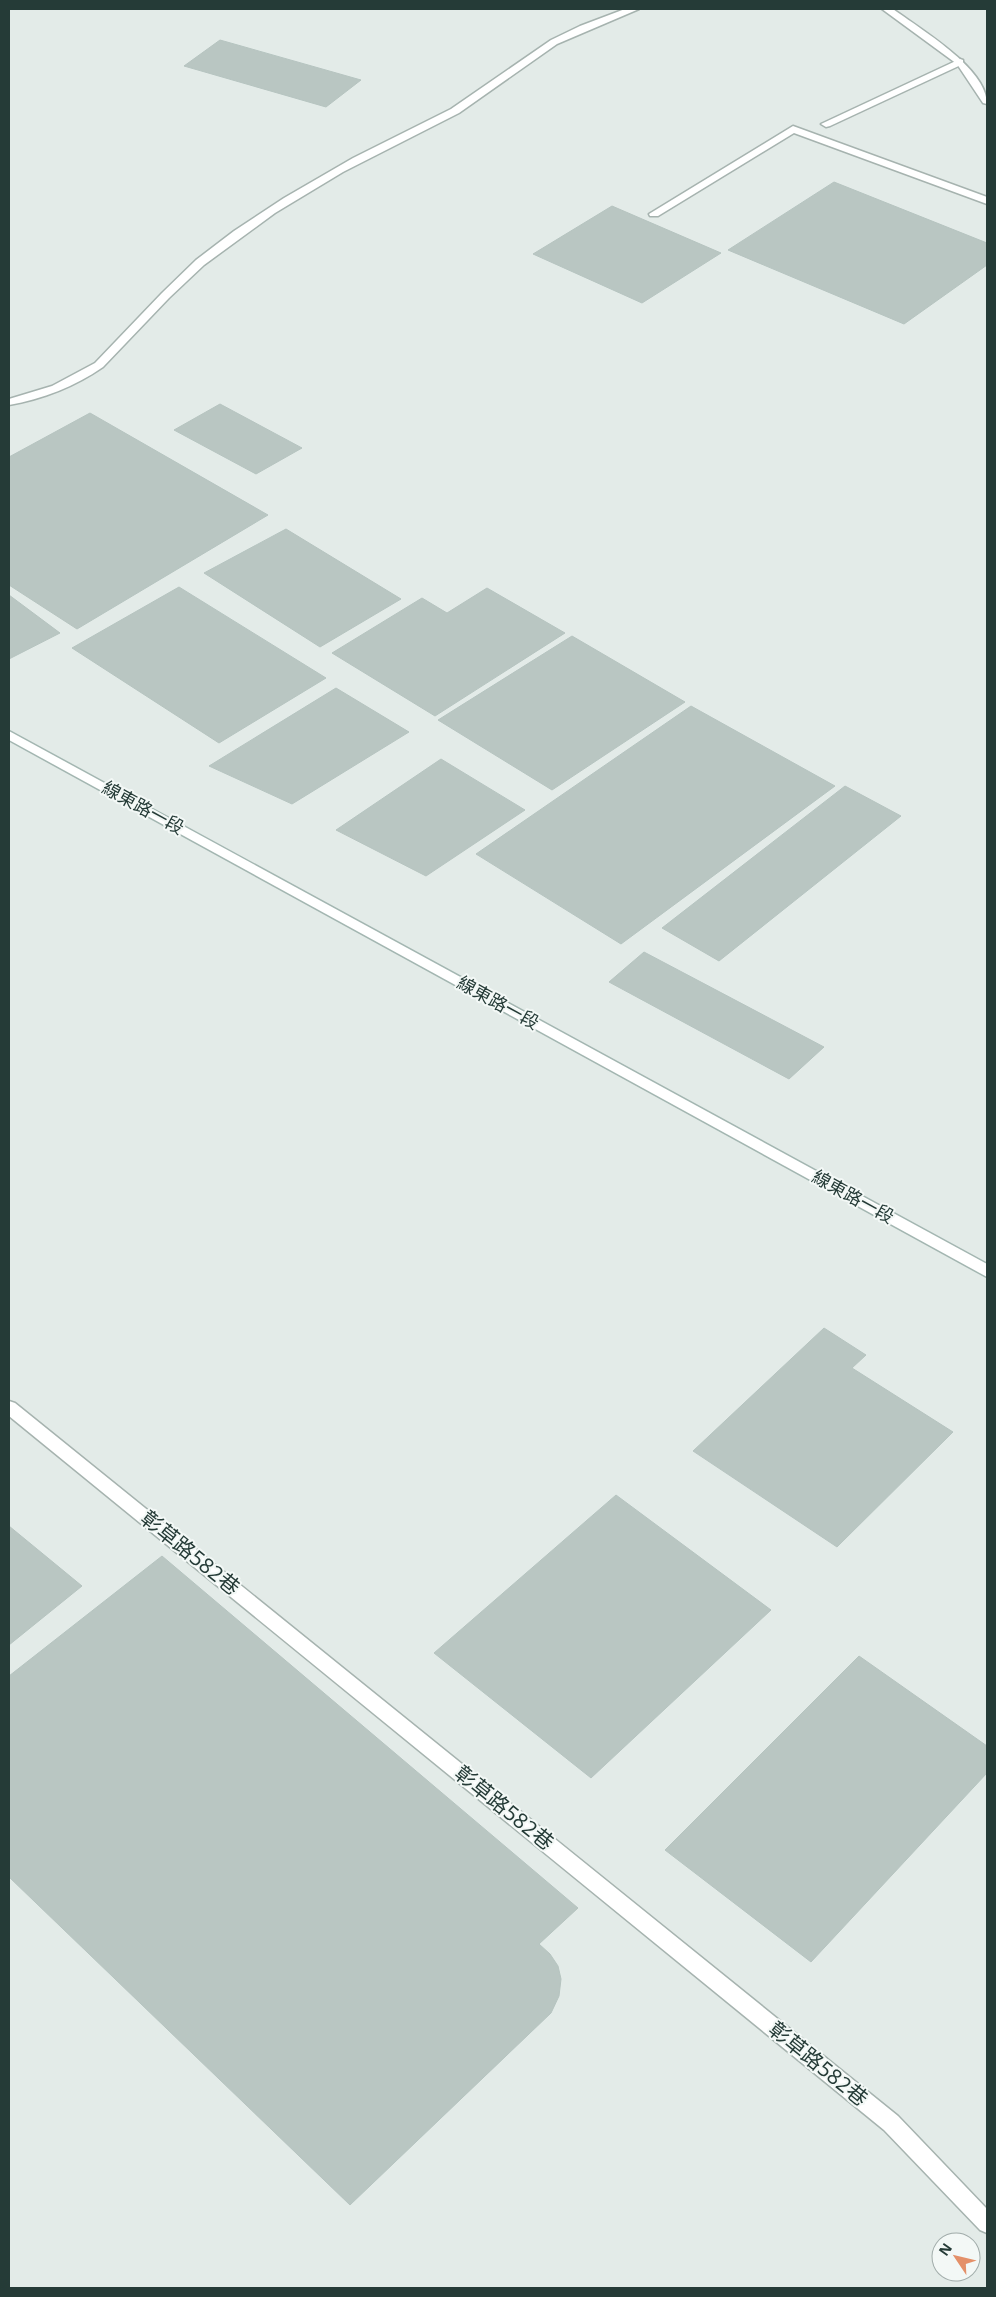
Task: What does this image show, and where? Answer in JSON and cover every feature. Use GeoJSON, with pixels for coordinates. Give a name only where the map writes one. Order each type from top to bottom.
{"type":"FeatureCollection","features":[{"type":"Feature","properties":{"kind":"street"},"geometry":{"type":"LineString","coordinates":[[9,402],[52,391],[84,376],[99,365],[179,280],[198,264],[238,233],[319,181],[374,151],[423,130],[458,110],[523,62],[554,42],[592,24],[634,9]]}},
{"type":"Feature","properties":{"kind":"street"},"geometry":{"type":"LineString","coordinates":[[888,9],[960,62],[987,101]]}},
{"type":"Feature","properties":{"kind":"street"},"geometry":{"type":"LineString","coordinates":[[826,124],[960,62]]}},
{"type":"Feature","properties":{"kind":"street"},"geometry":{"type":"LineString","coordinates":[[654,214],[794,129],[987,201]]}},
{"type":"Feature","properties":{"kind":"street","name":"線東路一段"},"geometry":{"type":"LineString","coordinates":[[9,735],[987,1270]]}},
{"type":"Feature","properties":{"kind":"street","name":"彰草路582巷"},"geometry":{"type":"LineString","coordinates":[[9,1407],[892,2123],[987,2223]]}},
{"type":"Feature","properties":{"kind":"building"},"geometry":{"type":"Polygon","coordinates":[[[220,40],[361,80],[326,107],[184,66],[220,40]]]}},
{"type":"Feature","properties":{"kind":"building"},"geometry":{"type":"Polygon","coordinates":[[[834,182],[987,243],[987,265],[904,324],[728,250],[834,182]]]}},
{"type":"Feature","properties":{"kind":"building"},"geometry":{"type":"Polygon","coordinates":[[[612,206],[721,253],[642,303],[533,254],[612,206]]]}},
{"type":"Feature","properties":{"kind":"building"},"geometry":{"type":"Polygon","coordinates":[[[220,404],[302,448],[256,474],[174,430],[220,404]]]}},
{"type":"Feature","properties":{"kind":"building"},"geometry":{"type":"Polygon","coordinates":[[[90,413],[268,515],[77,629],[9,585],[9,457],[90,413]]]}},
{"type":"Feature","properties":{"kind":"building"},"geometry":{"type":"Polygon","coordinates":[[[286,529],[401,599],[320,647],[204,573],[286,529]]]}},
{"type":"Feature","properties":{"kind":"building"},"geometry":{"type":"Polygon","coordinates":[[[179,587],[326,678],[219,743],[72,648],[179,587]]]}},
{"type":"Feature","properties":{"kind":"building"},"geometry":{"type":"Polygon","coordinates":[[[487,588],[565,633],[435,716],[332,653],[422,598],[447,613],[487,588]]]}},
{"type":"Feature","properties":{"kind":"building"},"geometry":{"type":"Polygon","coordinates":[[[9,595],[60,633],[9,659],[9,595]]]}},
{"type":"Feature","properties":{"kind":"building"},"geometry":{"type":"Polygon","coordinates":[[[572,636],[685,702],[552,790],[438,720],[572,636]]]}},
{"type":"Feature","properties":{"kind":"building"},"geometry":{"type":"Polygon","coordinates":[[[336,688],[409,732],[292,804],[209,766],[336,688]]]}},
{"type":"Feature","properties":{"kind":"building"},"geometry":{"type":"Polygon","coordinates":[[[691,706],[835,786],[621,944],[476,854],[691,706]]]}},
{"type":"Feature","properties":{"kind":"building"},"geometry":{"type":"Polygon","coordinates":[[[441,759],[525,810],[426,876],[336,830],[441,759]]]}},
{"type":"Feature","properties":{"kind":"building"},"geometry":{"type":"Polygon","coordinates":[[[845,786],[901,816],[719,961],[662,928],[845,786]]]}},
{"type":"Feature","properties":{"kind":"building"},"geometry":{"type":"Polygon","coordinates":[[[644,952],[824,1047],[789,1079],[609,982],[644,952]]]}},
{"type":"Feature","properties":{"kind":"building"},"geometry":{"type":"Polygon","coordinates":[[[824,1328],[866,1355],[852,1368],[953,1432],[837,1547],[693,1451],[824,1328]]]}},
{"type":"Feature","properties":{"kind":"building"},"geometry":{"type":"Polygon","coordinates":[[[616,1495],[771,1610],[591,1778],[434,1653],[616,1495]]]}},
{"type":"Feature","properties":{"kind":"building"},"geometry":{"type":"Polygon","coordinates":[[[9,1526],[82,1586],[9,1645],[9,1526]]]}},
{"type":"Feature","properties":{"kind":"building"},"geometry":{"type":"Polygon","coordinates":[[[162,1556],[578,1908],[539,1944],[550,1954],[558,1966],[561,1979],[559,1996],[551,2013],[350,2205],[9,1877],[9,1676],[162,1556]]]}},
{"type":"Feature","properties":{"kind":"building"},"geometry":{"type":"Polygon","coordinates":[[[859,1656],[987,1746],[987,1773],[811,1962],[665,1850],[859,1656]]]}}]}
